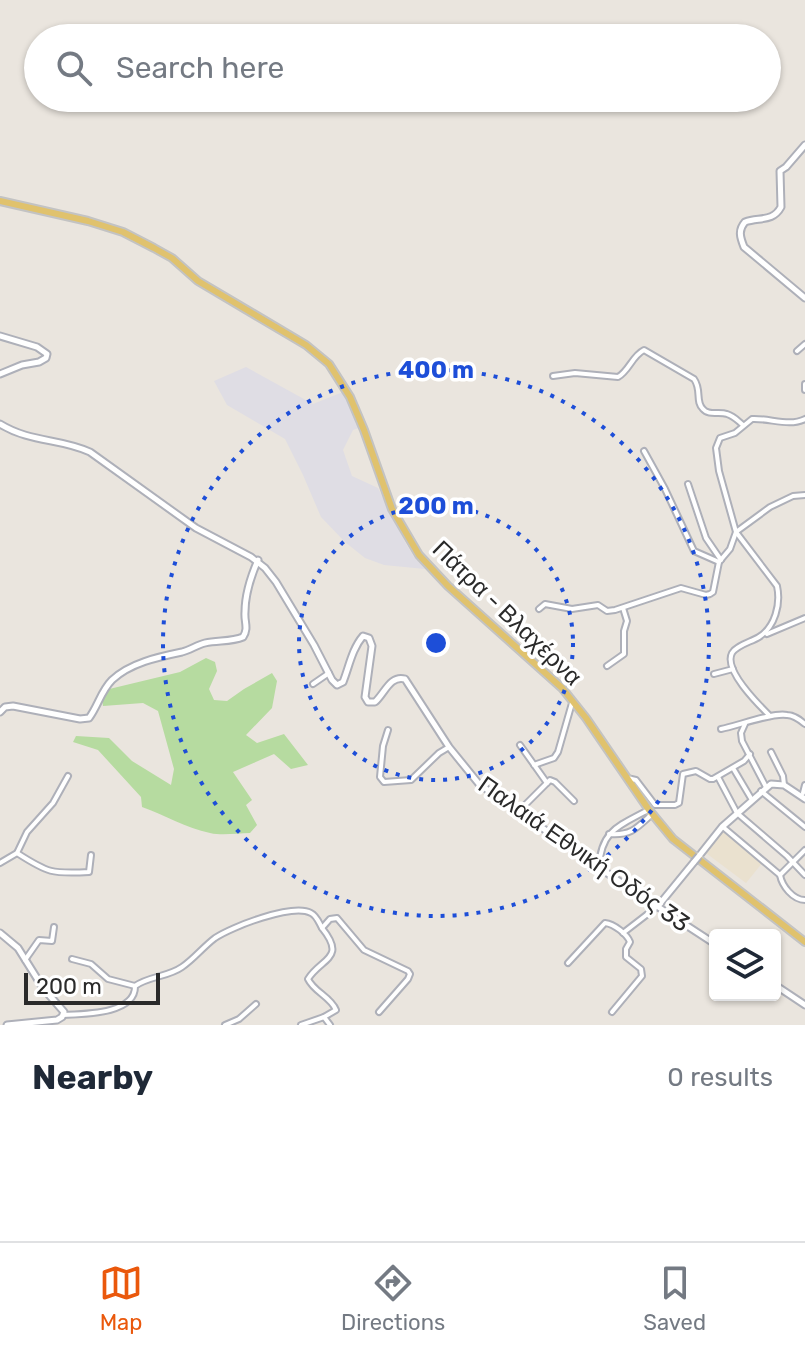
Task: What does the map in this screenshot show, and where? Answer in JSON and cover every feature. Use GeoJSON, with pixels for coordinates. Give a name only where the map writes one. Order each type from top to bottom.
{"type":"FeatureCollection","features":[{"type":"Feature","properties":{"kind":"main road"},"geometry":{"type":"LineString","coordinates":[[805,145],[780,171],[779,211],[767,219],[745,222],[740,235],[744,247],[805,298]]}},
{"type":"Feature","properties":{"kind":"main road","name":"Πάτρα - Βλαχέρνα"},"geometry":{"type":"LineString","coordinates":[[0,201],[123,232],[172,258],[198,281],[306,345],[329,364],[350,397],[392,509],[419,555],[448,586],[541,667],[573,701],[673,839],[805,942]]}},
{"type":"Feature","properties":{"kind":"main road"},"geometry":{"type":"LineString","coordinates":[[0,336],[37,347],[47,354],[39,362],[0,374]]}},
{"type":"Feature","properties":{"kind":"main road"},"geometry":{"type":"LineString","coordinates":[[0,424],[33,439],[81,447],[196,528],[258,560],[276,582],[329,673]]}},
{"type":"Feature","properties":{"kind":"main road"},"geometry":{"type":"LineString","coordinates":[[0,712],[5,707],[13,706],[89,718],[106,688],[126,671],[155,658],[206,643],[243,637],[247,627],[245,609],[249,583],[258,560]]}},
{"type":"Feature","properties":{"kind":"main road","name":"Παλαιά Εθνική Οδός 33"},"geometry":{"type":"LineString","coordinates":[[329,673],[334,683],[340,685],[357,644],[363,636],[369,638],[372,646],[366,700],[372,704],[394,679],[405,679],[449,747],[479,784],[709,940]]}},
{"type":"Feature","properties":{"kind":"main road"},"geometry":{"type":"LineString","coordinates":[[658,906],[722,827],[763,789],[776,783],[804,793]]}},
{"type":"Feature","properties":{"kind":"main road"},"geometry":{"type":"LineString","coordinates":[[0,933],[18,948],[43,988],[63,1010],[63,1015],[57,1020],[7,1025]]}},
{"type":"Feature","properties":{"kind":"main road"},"geometry":{"type":"LineString","coordinates":[[781,989],[805,1005]]}},
{"type":"Feature","properties":{"kind":"street"},"geometry":{"type":"LineString","coordinates":[[797,351],[805,344]]}},
{"type":"Feature","properties":{"kind":"street"},"geometry":{"type":"LineString","coordinates":[[553,376],[575,373],[618,377],[644,350],[694,379],[699,386],[699,403],[703,410],[726,413],[743,425]]}},
{"type":"Feature","properties":{"kind":"street"},"geometry":{"type":"LineString","coordinates":[[805,384],[805,390]]}},
{"type":"Feature","properties":{"kind":"street"},"geometry":{"type":"LineString","coordinates":[[761,636],[772,623],[779,591],[736,532],[719,471],[716,448],[720,438],[735,433],[756,418],[789,423],[805,419]]}},
{"type":"Feature","properties":{"kind":"street"},"geometry":{"type":"LineString","coordinates":[[644,451],[694,551],[720,561]]}},
{"type":"Feature","properties":{"kind":"street"},"geometry":{"type":"LineString","coordinates":[[688,484],[706,538],[720,561]]}},
{"type":"Feature","properties":{"kind":"street"},"geometry":{"type":"LineString","coordinates":[[539,609],[545,604],[572,609],[598,605],[607,611],[681,588],[710,594],[720,561],[730,549],[736,532],[770,507],[793,496],[805,495]]}},
{"type":"Feature","properties":{"kind":"street"},"geometry":{"type":"LineString","coordinates":[[607,666],[624,654],[627,621],[623,608]]}},
{"type":"Feature","properties":{"kind":"street"},"geometry":{"type":"LineString","coordinates":[[770,716],[733,669],[731,655],[735,649],[761,636],[805,618]]}},
{"type":"Feature","properties":{"kind":"street"},"geometry":{"type":"LineString","coordinates":[[714,674],[733,669]]}},
{"type":"Feature","properties":{"kind":"street"},"geometry":{"type":"LineString","coordinates":[[313,684],[329,673]]}},
{"type":"Feature","properties":{"kind":"street"},"geometry":{"type":"LineString","coordinates":[[534,765],[554,758],[558,752],[573,701]]}},
{"type":"Feature","properties":{"kind":"street"},"geometry":{"type":"LineString","coordinates":[[721,729],[786,714],[805,724]]}},
{"type":"Feature","properties":{"kind":"street"},"geometry":{"type":"LineString","coordinates":[[745,724],[742,741],[763,789],[805,827]]}},
{"type":"Feature","properties":{"kind":"street"},"geometry":{"type":"LineString","coordinates":[[388,730],[380,777],[384,782],[411,780],[449,747]]}},
{"type":"Feature","properties":{"kind":"street"},"geometry":{"type":"LineString","coordinates":[[520,745],[547,783]]}},
{"type":"Feature","properties":{"kind":"street"},"geometry":{"type":"LineString","coordinates":[[771,752],[784,785]]}},
{"type":"Feature","properties":{"kind":"street"},"geometry":{"type":"LineString","coordinates":[[627,778],[636,780],[658,806],[675,805],[679,803],[683,774],[696,771],[710,779],[718,777],[750,754]]}},
{"type":"Feature","properties":{"kind":"street"},"geometry":{"type":"LineString","coordinates":[[733,768],[752,800]]}},
{"type":"Feature","properties":{"kind":"street"},"geometry":{"type":"LineString","coordinates":[[0,863],[17,853],[27,832],[53,803],[68,776]]}},
{"type":"Feature","properties":{"kind":"street"},"geometry":{"type":"LineString","coordinates":[[718,777],[737,813],[805,875]]}},
{"type":"Feature","properties":{"kind":"street"},"geometry":{"type":"LineString","coordinates":[[518,812],[550,780],[574,801]]}},
{"type":"Feature","properties":{"kind":"street"},"geometry":{"type":"LineString","coordinates":[[609,834],[631,832],[651,812]]}},
{"type":"Feature","properties":{"kind":"street"},"geometry":{"type":"LineString","coordinates":[[599,867],[601,846],[609,834],[626,822],[651,812]]}},
{"type":"Feature","properties":{"kind":"street"},"geometry":{"type":"LineString","coordinates":[[722,827],[780,875],[781,882],[795,898],[805,900]]}},
{"type":"Feature","properties":{"kind":"street"},"geometry":{"type":"LineString","coordinates":[[780,875],[805,850]]}},
{"type":"Feature","properties":{"kind":"street"},"geometry":{"type":"LineString","coordinates":[[17,853],[53,873],[89,872],[91,855]]}},
{"type":"Feature","properties":{"kind":"street"},"geometry":{"type":"LineString","coordinates":[[623,933],[658,906]]}},
{"type":"Feature","properties":{"kind":"street"},"geometry":{"type":"LineString","coordinates":[[63,1015],[96,1013],[123,1006],[131,1000],[139,982],[180,969],[225,932],[255,920],[303,910],[317,918],[332,943],[328,961],[308,979],[336,1009],[301,1025]]}},
{"type":"Feature","properties":{"kind":"street"},"geometry":{"type":"LineString","coordinates":[[322,928],[330,919],[337,918],[364,950],[408,971],[410,974],[379,1012]]}},
{"type":"Feature","properties":{"kind":"street"},"geometry":{"type":"LineString","coordinates":[[568,963],[605,923],[630,939],[625,954],[641,969],[642,976],[612,1012]]}},
{"type":"Feature","properties":{"kind":"street"},"geometry":{"type":"LineString","coordinates":[[25,960],[39,940],[52,941],[54,927]]}},
{"type":"Feature","properties":{"kind":"street"},"geometry":{"type":"LineString","coordinates":[[72,959],[91,964],[108,979],[135,986]]}},
{"type":"Feature","properties":{"kind":"street"},"geometry":{"type":"LineString","coordinates":[[225,1025],[239,1019],[256,1004]]}},
{"type":"Feature","properties":{"kind":"street"},"geometry":{"type":"LineString","coordinates":[[324,1017],[330,1025]]}},
{"type":"Feature","properties":{"kind":"shaded area"},"geometry":{"type":"Polygon","coordinates":[[[246,367],[313,404],[343,392],[359,428],[353,430],[343,450],[352,476],[378,488],[405,542],[425,569],[384,565],[365,558],[321,517],[285,439],[227,405],[214,381],[246,367]]]}},
{"type":"Feature","properties":{"kind":"shaded area"},"geometry":{"type":"Polygon","coordinates":[[[723,831],[763,862],[746,883],[706,853],[723,831]]]}},
{"type":"Feature","properties":{"kind":"green space"},"geometry":{"type":"Polygon","coordinates":[[[206,658],[215,662],[217,671],[209,689],[214,700],[227,701],[272,673],[277,681],[272,708],[246,735],[257,743],[284,734],[308,765],[291,769],[274,754],[233,772],[252,800],[246,805],[257,825],[250,833],[210,833],[142,807],[141,797],[98,750],[73,742],[76,736],[109,738],[132,761],[171,785],[174,769],[158,711],[143,703],[103,706],[101,691],[180,672],[206,658]]]}}]}
